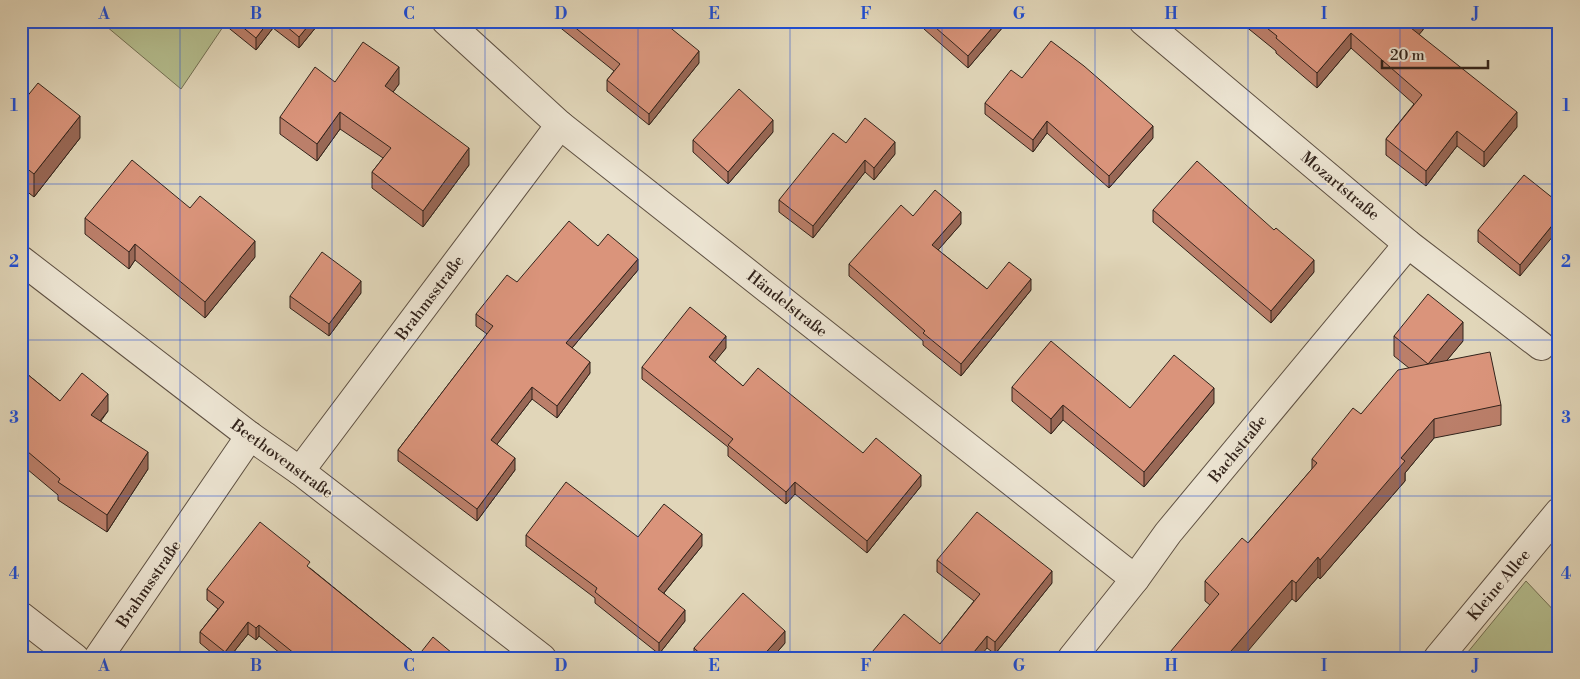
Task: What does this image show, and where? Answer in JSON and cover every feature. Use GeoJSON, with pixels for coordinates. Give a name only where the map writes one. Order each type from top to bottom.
{"type":"FeatureCollection","features":[{"type":"Feature","properties":{"kind":"street","name":"Händelstraße"},"geometry":{"type":"LineString","coordinates":[[446,21],[560,124],[1134,579]]}},
{"type":"Feature","properties":{"kind":"street","name":"Mozartstraße"},"geometry":{"type":"LineString","coordinates":[[1143,21],[1408,244],[1541,346]]}},
{"type":"Feature","properties":{"kind":"street","name":"Brahmsstraße"},"geometry":{"type":"LineString","coordinates":[[300,471],[560,124]]}},
{"type":"Feature","properties":{"kind":"street","name":"Bachstraße"},"geometry":{"type":"LineString","coordinates":[[1072,658],[1168,533],[1408,244]]}},
{"type":"Feature","properties":{"kind":"street","name":"Beethovenstraße"},"geometry":{"type":"LineString","coordinates":[[21,260],[250,436],[300,471],[542,658]]}},
{"type":"Feature","properties":{"kind":"street","name":"Brahmsstraße"},"geometry":{"type":"LineString","coordinates":[[98,658],[250,436]]}},
{"type":"Feature","properties":{"kind":"street","name":"Kleine Allee"},"geometry":{"type":"LineString","coordinates":[[1438,658],[1559,512]]}},
{"type":"Feature","properties":{"kind":"street"},"geometry":{"type":"LineString","coordinates":[[21,616],[75,658]]}},
{"type":"Feature","properties":{"kind":"green space"},"geometry":{"type":"Polygon","coordinates":[[[100,21],[227,21],[181,89],[100,21]]]}},
{"type":"Feature","properties":{"kind":"green space"},"geometry":{"type":"Polygon","coordinates":[[[1526,581],[1559,616],[1559,658],[1463,658],[1526,581]]]}},
{"type":"Feature","properties":{"kind":"building"},"geometry":{"type":"Polygon","coordinates":[[[235,21],[269,21],[256,38],[235,21]]]}},
{"type":"Feature","properties":{"kind":"building"},"geometry":{"type":"Polygon","coordinates":[[[280,21],[312,21],[299,37],[280,21]]]}},
{"type":"Feature","properties":{"kind":"building"},"geometry":{"type":"Polygon","coordinates":[[[567,21],[662,21],[699,51],[649,114],[607,80],[620,64],[567,21]]]}},
{"type":"Feature","properties":{"kind":"building"},"geometry":{"type":"Polygon","coordinates":[[[928,21],[998,21],[968,56],[928,21]]]}},
{"type":"Feature","properties":{"kind":"building"},"geometry":{"type":"Polygon","coordinates":[[[1258,21],[1417,21],[1411,28],[1517,112],[1484,152],[1457,131],[1426,171],[1386,139],[1422,95],[1351,33],[1317,73],[1258,21]]]}},
{"type":"Feature","properties":{"kind":"building"},"geometry":{"type":"Polygon","coordinates":[[[1051,41],[1084,66],[1153,126],[1109,176],[1047,121],[1033,140],[985,103],[1011,70],[1022,78],[1051,41]]]}},
{"type":"Feature","properties":{"kind":"building"},"geometry":{"type":"Polygon","coordinates":[[[363,42],[399,67],[385,86],[469,148],[423,211],[372,172],[391,148],[340,112],[317,144],[280,117],[315,67],[335,82],[363,42]]]}},
{"type":"Feature","properties":{"kind":"building"},"geometry":{"type":"Polygon","coordinates":[[[38,83],[80,116],[34,174],[21,164],[21,104],[38,83]]]}},
{"type":"Feature","properties":{"kind":"building"},"geometry":{"type":"Polygon","coordinates":[[[739,89],[773,120],[728,172],[693,140],[739,89]]]}},
{"type":"Feature","properties":{"kind":"building"},"geometry":{"type":"Polygon","coordinates":[[[865,118],[895,142],[874,168],[865,160],[813,226],[779,200],[833,133],[846,143],[865,118]]]}},
{"type":"Feature","properties":{"kind":"building"},"geometry":{"type":"Polygon","coordinates":[[[132,160],[190,208],[200,196],[255,241],[205,302],[135,244],[129,252],[85,218],[132,160]]]}},
{"type":"Feature","properties":{"kind":"building"},"geometry":{"type":"Polygon","coordinates":[[[1197,161],[1274,230],[1276,228],[1314,260],[1271,311],[1153,210],[1197,161]]]}},
{"type":"Feature","properties":{"kind":"building"},"geometry":{"type":"Polygon","coordinates":[[[1524,175],[1559,203],[1559,217],[1520,265],[1478,230],[1524,175]]]}},
{"type":"Feature","properties":{"kind":"building"},"geometry":{"type":"Polygon","coordinates":[[[935,190],[961,212],[932,245],[987,289],[1009,262],[1031,279],[961,364],[923,333],[925,331],[849,264],[901,205],[913,216],[935,190]]]}},
{"type":"Feature","properties":{"kind":"building"},"geometry":{"type":"Polygon","coordinates":[[[569,221],[598,246],[608,234],[638,259],[566,343],[590,362],[557,406],[532,387],[491,440],[515,458],[477,509],[398,450],[493,326],[476,314],[507,275],[517,282],[569,221]]]}},
{"type":"Feature","properties":{"kind":"building"},"geometry":{"type":"Polygon","coordinates":[[[322,252],[361,281],[329,324],[290,296],[322,252]]]}},
{"type":"Feature","properties":{"kind":"building"},"geometry":{"type":"Polygon","coordinates":[[[1428,294],[1463,322],[1428,364],[1394,336],[1428,294]]]}},
{"type":"Feature","properties":{"kind":"building"},"geometry":{"type":"Polygon","coordinates":[[[690,307],[726,336],[709,357],[743,386],[758,368],[863,453],[876,438],[921,475],[867,541],[795,482],[786,492],[728,445],[733,439],[642,367],[690,307]]]}},
{"type":"Feature","properties":{"kind":"building"},"geometry":{"type":"Polygon","coordinates":[[[1051,341],[1130,408],[1174,355],[1214,388],[1144,472],[1063,405],[1051,419],[1012,387],[1051,341]]]}},
{"type":"Feature","properties":{"kind":"building"},"geometry":{"type":"Polygon","coordinates":[[[1490,352],[1501,405],[1434,419],[1401,458],[1405,461],[1320,560],[1318,557],[1296,583],[1292,580],[1225,658],[1165,658],[1219,594],[1205,581],[1242,538],[1248,543],[1317,463],[1312,459],[1353,408],[1361,414],[1398,370],[1490,352]]]}},
{"type":"Feature","properties":{"kind":"building"},"geometry":{"type":"Polygon","coordinates":[[[21,369],[60,401],[82,373],[108,394],[91,415],[148,452],[107,515],[58,482],[60,479],[21,446],[21,369]]]}},
{"type":"Feature","properties":{"kind":"building"},"geometry":{"type":"Polygon","coordinates":[[[566,482],[638,537],[664,504],[702,534],[658,589],[685,610],[659,643],[595,592],[597,588],[526,535],[566,482]]]}},
{"type":"Feature","properties":{"kind":"building"},"geometry":{"type":"Polygon","coordinates":[[[977,512],[1052,571],[995,642],[987,636],[969,658],[867,658],[904,614],[940,644],[980,594],[937,560],[977,512]]]}},
{"type":"Feature","properties":{"kind":"building"},"geometry":{"type":"Polygon","coordinates":[[[260,522],[310,562],[307,566],[418,656],[433,637],[458,658],[300,658],[259,625],[256,628],[248,622],[225,652],[200,632],[224,602],[207,589],[260,522]]]}},
{"type":"Feature","properties":{"kind":"building"},"geometry":{"type":"Polygon","coordinates":[[[743,593],[785,631],[761,658],[705,658],[694,648],[743,593]]]}}]}
